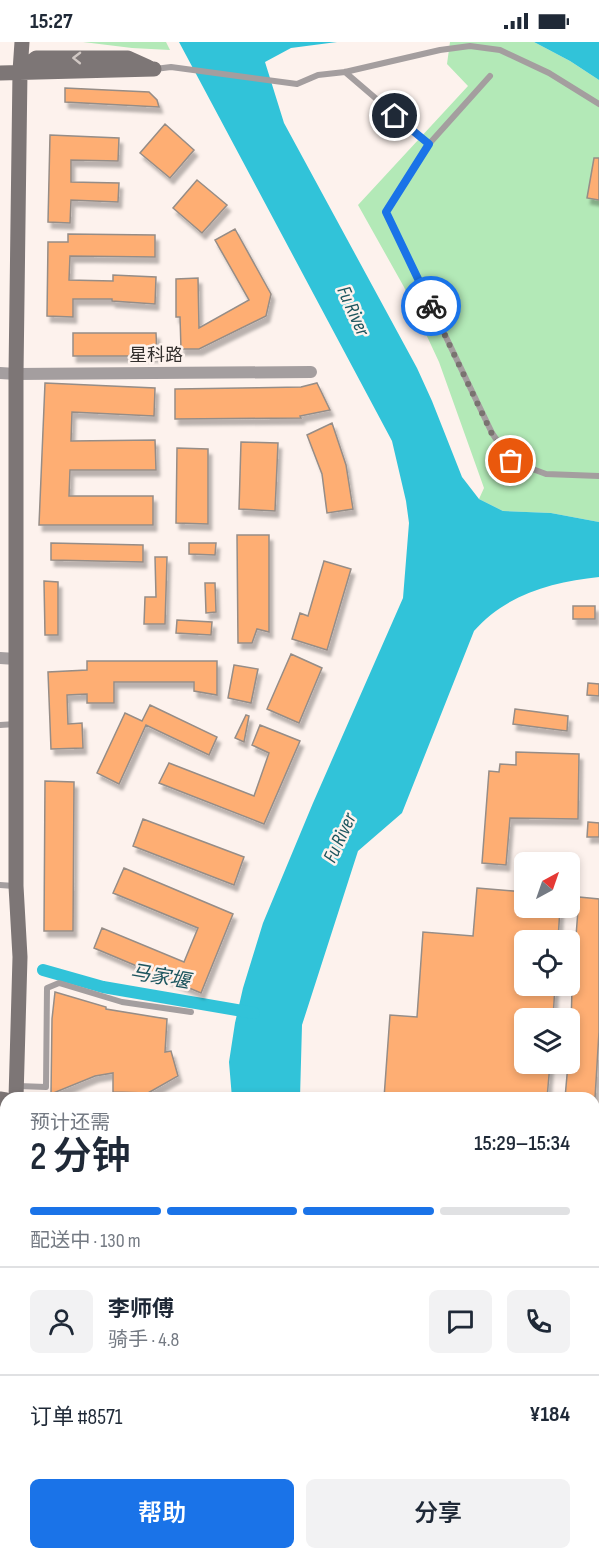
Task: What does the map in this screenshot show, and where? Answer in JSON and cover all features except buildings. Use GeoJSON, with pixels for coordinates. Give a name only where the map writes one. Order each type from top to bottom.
{"type":"FeatureCollection","features":[{"type":"Feature","properties":{"kind":"street"},"geometry":{"type":"LineString","coordinates":[[16,1092],[20,957],[16,886],[16,374],[22,42]]}},
{"type":"Feature","properties":{"kind":"street"},"geometry":{"type":"LineString","coordinates":[[0,73],[154,69]]}},
{"type":"Feature","properties":{"kind":"street","name":"星科路"},"geometry":{"type":"LineString","coordinates":[[0,373],[311,372]]}},
{"type":"Feature","properties":{"kind":"street"},"geometry":{"type":"LineString","coordinates":[[0,658],[16,659]]}},
{"type":"Feature","properties":{"kind":"lane"},"geometry":{"type":"LineString","coordinates":[[154,69],[171,67],[297,84],[318,75],[345,72],[440,50],[471,46],[500,50],[549,73],[599,104]]}},
{"type":"Feature","properties":{"kind":"lane"},"geometry":{"type":"LineString","coordinates":[[345,72],[429,144]]}},
{"type":"Feature","properties":{"kind":"lane"},"geometry":{"type":"LineString","coordinates":[[490,76],[429,144],[386,212],[492,434],[511,461],[546,474],[599,476]]}},
{"type":"Feature","properties":{"kind":"lane"},"geometry":{"type":"LineString","coordinates":[[0,725],[16,724]]}},
{"type":"Feature","properties":{"kind":"lane"},"geometry":{"type":"LineString","coordinates":[[0,885],[16,886]]}},
{"type":"Feature","properties":{"kind":"lane"},"geometry":{"type":"LineString","coordinates":[[16,1092],[46,1087],[47,988],[59,983],[122,1002],[191,1012]]}},
{"type":"Feature","properties":{"kind":"green space"},"geometry":{"type":"Polygon","coordinates":[[[83,42],[166,42],[170,50],[132,48],[83,42]]]}},
{"type":"Feature","properties":{"kind":"green space"},"geometry":{"type":"Polygon","coordinates":[[[450,42],[534,42],[599,80],[599,522],[551,513],[503,511],[479,499],[484,488],[439,362],[404,287],[358,205],[468,86],[447,64],[450,42]]]}},
{"type":"Feature","properties":{"kind":"water","name":"Fu River"},"geometry":{"type":"Polygon","coordinates":[[[179,42],[337,42],[291,48],[265,62],[284,123],[417,368],[462,477],[479,499],[503,511],[551,513],[599,522],[599,577],[565,582],[531,592],[501,608],[474,631],[402,813],[358,851],[302,1025],[300,1092],[232,1092],[229,1062],[235,1023],[263,923],[403,598],[409,523],[392,441],[179,42]]]}},
{"type":"Feature","properties":{"kind":"water"},"geometry":{"type":"Polygon","coordinates":[[[534,42],[599,42],[599,80],[570,61],[534,42]]]}},
{"type":"Feature","properties":{"kind":"waterway","name":"马家堰"},"geometry":{"type":"LineString","coordinates":[[43,970],[103,987],[254,1013]]}},
{"type":"Feature","properties":{"kind":"way so far"},"geometry":{"type":"LineString","coordinates":[[431,306],[492,434],[511,461]]}},
{"type":"Feature","properties":{"kind":"route"},"geometry":{"type":"LineString","coordinates":[[395,116],[429,144],[386,212],[431,306]]}}]}
